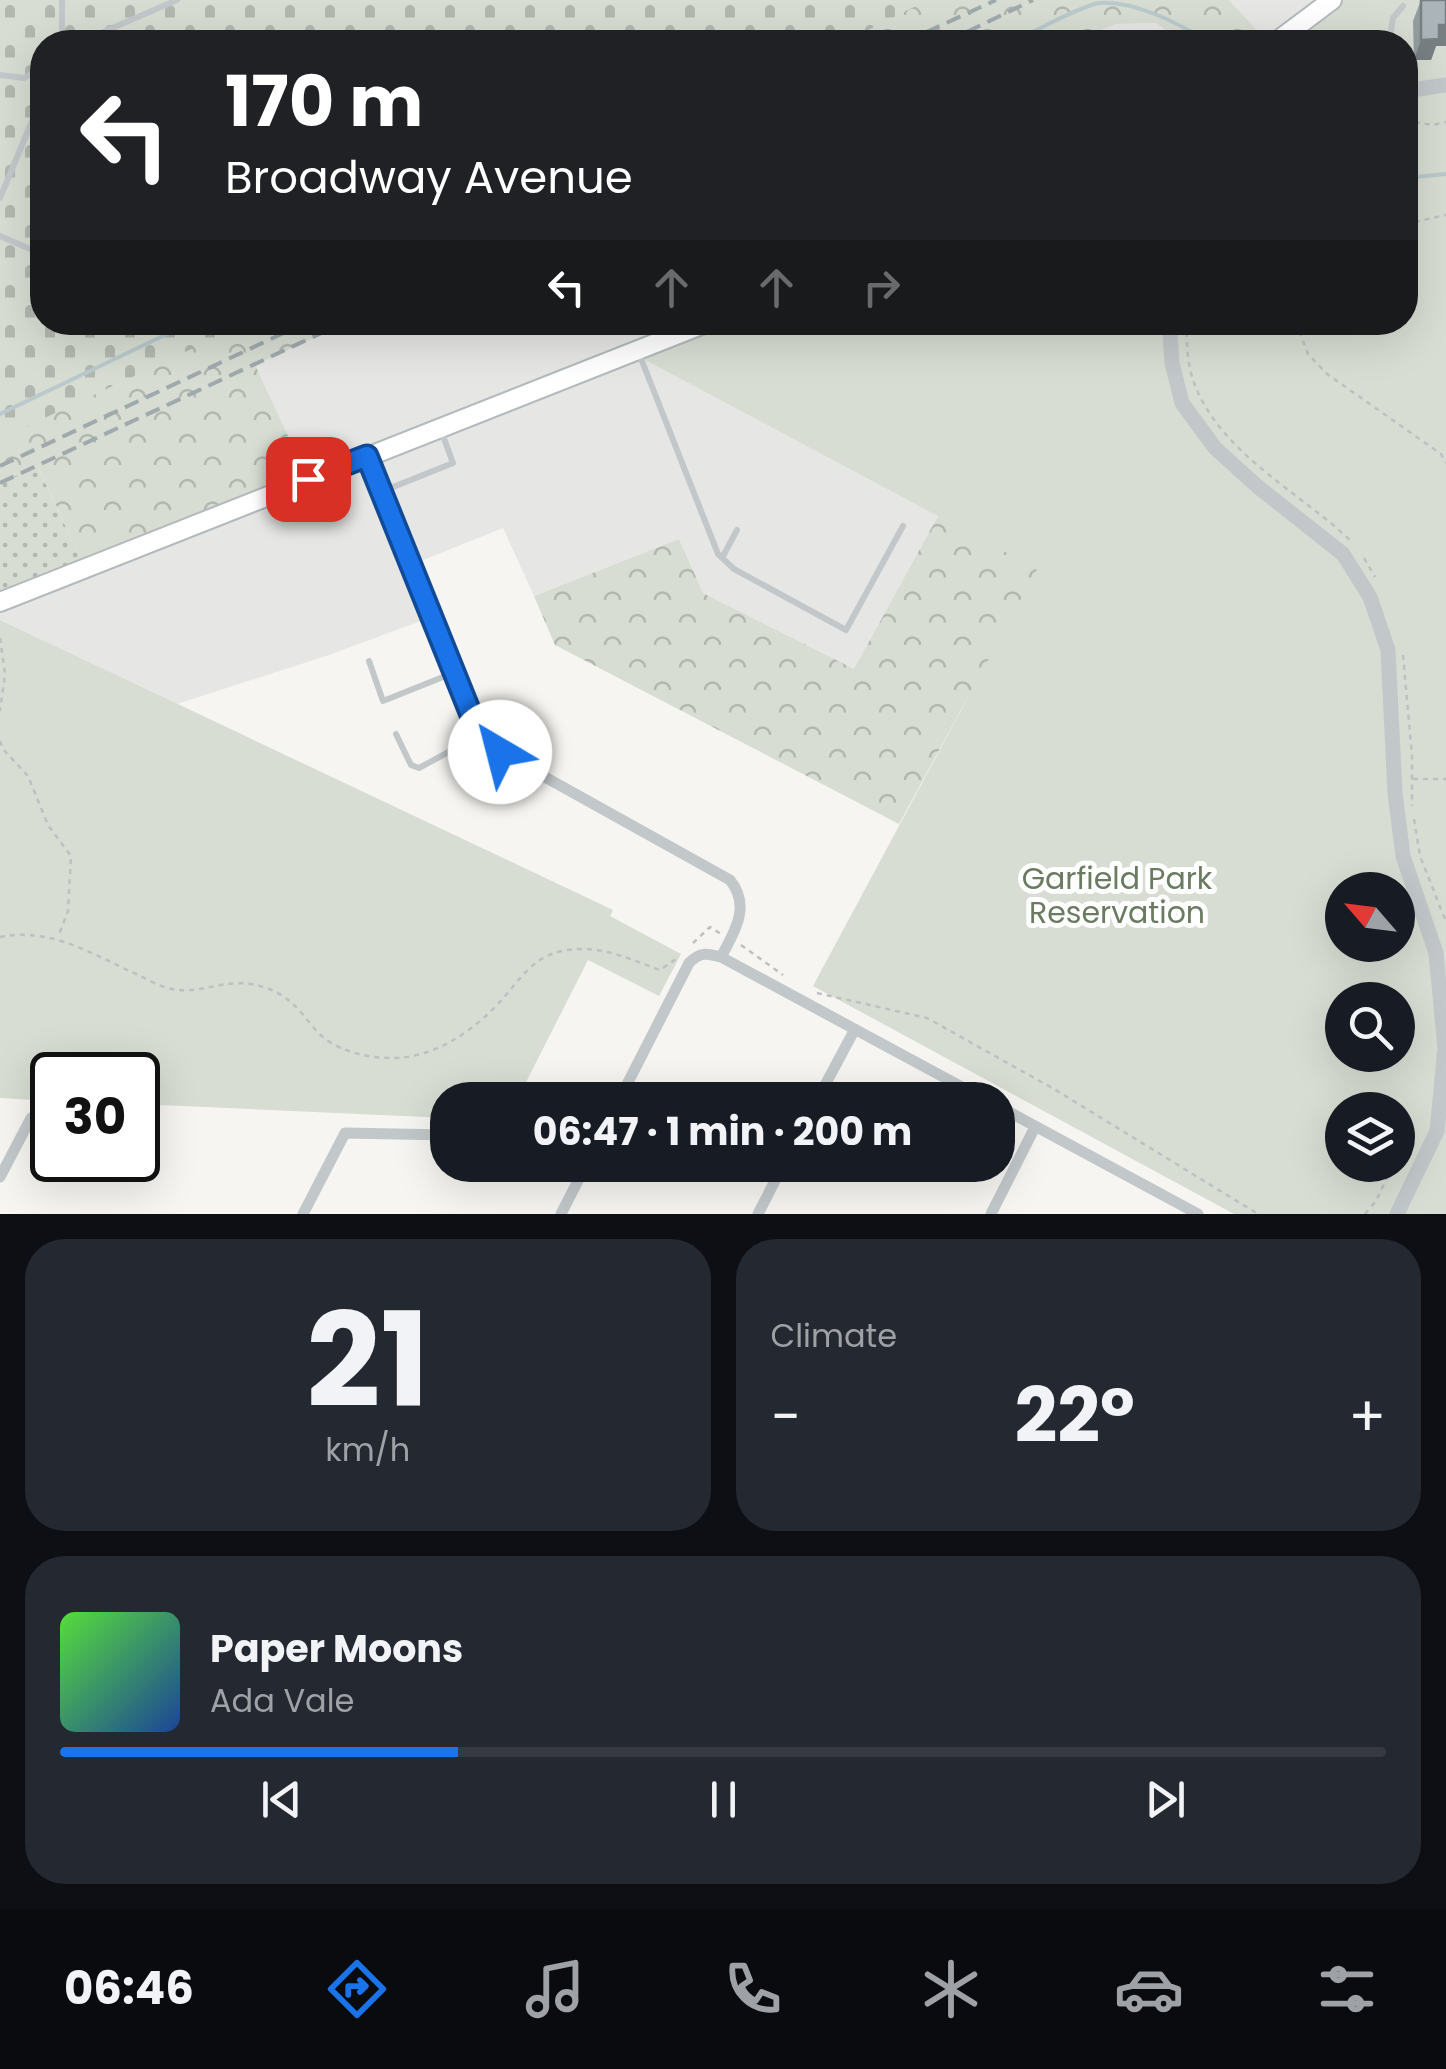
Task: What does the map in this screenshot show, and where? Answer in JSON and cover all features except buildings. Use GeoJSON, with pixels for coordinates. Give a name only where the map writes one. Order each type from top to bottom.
{"type":"FeatureCollection","features":[{"type":"Feature","properties":{"kind":"main road"},"geometry":{"type":"LineString","coordinates":[[1292,30],[1332,0]]}},
{"type":"Feature","properties":{"kind":"main road"},"geometry":{"type":"LineString","coordinates":[[0,602],[675,335]]}},
{"type":"Feature","properties":{"kind":"street"},"geometry":{"type":"LineString","coordinates":[[1418,89],[1446,85]]}},
{"type":"Feature","properties":{"kind":"street"},"geometry":{"type":"LineString","coordinates":[[1170,335],[1182,403],[1214,448],[1342,554],[1370,597],[1388,650],[1395,793],[1403,856],[1441,957],[1445,1048],[1441,1130],[1397,1214]]}},
{"type":"Feature","properties":{"kind":"street"},"geometry":{"type":"LineString","coordinates":[[367,456],[481,734],[500,752],[730,880],[742,898],[741,911],[721,957]]}},
{"type":"Feature","properties":{"kind":"street"},"geometry":{"type":"LineString","coordinates":[[628,1082],[688,963],[698,954],[721,957],[953,1082]]}},
{"type":"Feature","properties":{"kind":"street"},"geometry":{"type":"LineString","coordinates":[[827,1082],[855,1029]]}},
{"type":"Feature","properties":{"kind":"street"},"geometry":{"type":"LineString","coordinates":[[1015,1116],[1180,1209],[1198,1214]]}},
{"type":"Feature","properties":{"kind":"street"},"geometry":{"type":"LineString","coordinates":[[0,1177],[30,1120]]}},
{"type":"Feature","properties":{"kind":"street"},"geometry":{"type":"LineString","coordinates":[[991,1214],[1035,1127]]}},
{"type":"Feature","properties":{"kind":"street"},"geometry":{"type":"LineString","coordinates":[[303,1214],[345,1133],[430,1135]]}},
{"type":"Feature","properties":{"kind":"street"},"geometry":{"type":"LineString","coordinates":[[561,1214],[577,1182]]}},
{"type":"Feature","properties":{"kind":"street"},"geometry":{"type":"LineString","coordinates":[[758,1214],[775,1182]]}},
{"type":"Feature","properties":{"kind":"lane"},"geometry":{"type":"LineString","coordinates":[[62,0],[62,30]]}},
{"type":"Feature","properties":{"kind":"lane"},"geometry":{"type":"LineString","coordinates":[[107,30],[176,0]]}},
{"type":"Feature","properties":{"kind":"lane"},"geometry":{"type":"LineString","coordinates":[[1391,30],[1393,18],[1403,6]]}},
{"type":"Feature","properties":{"kind":"lane"},"geometry":{"type":"LineString","coordinates":[[0,75],[24,78],[30,75]]}},
{"type":"Feature","properties":{"kind":"lane"},"geometry":{"type":"LineString","coordinates":[[0,198],[30,127]]}},
{"type":"Feature","properties":{"kind":"lane"},"geometry":{"type":"LineString","coordinates":[[0,236],[30,249]]}},
{"type":"Feature","properties":{"kind":"lane"},"geometry":{"type":"LineString","coordinates":[[637,350],[722,558],[734,569],[846,630],[903,526]]}},
{"type":"Feature","properties":{"kind":"lane"},"geometry":{"type":"LineString","coordinates":[[382,491],[452,464],[440,427]]}},
{"type":"Feature","properties":{"kind":"lane"},"geometry":{"type":"LineString","coordinates":[[722,558],[737,530]]}},
{"type":"Feature","properties":{"kind":"lane"},"geometry":{"type":"LineString","coordinates":[[369,662],[383,701],[454,672]]}},
{"type":"Feature","properties":{"kind":"lane"},"geometry":{"type":"LineString","coordinates":[[396,734],[411,765],[419,768],[481,734]]}},
{"type":"Feature","properties":{"kind":"path"},"geometry":{"type":"LineString","coordinates":[[1418,122],[1446,122]]}},
{"type":"Feature","properties":{"kind":"path"},"geometry":{"type":"LineString","coordinates":[[1418,221],[1446,215]]}},
{"type":"Feature","properties":{"kind":"path"},"geometry":{"type":"LineString","coordinates":[[1187,335],[1192,377],[1217,422],[1256,464],[1348,539],[1377,581]]}},
{"type":"Feature","properties":{"kind":"path"},"geometry":{"type":"LineString","coordinates":[[1301,335],[1308,354],[1327,374],[1441,454],[1446,463]]}},
{"type":"Feature","properties":{"kind":"path"},"geometry":{"type":"LineString","coordinates":[[0,638],[5,674],[0,710]]}},
{"type":"Feature","properties":{"kind":"path"},"geometry":{"type":"LineString","coordinates":[[1400,642],[1408,700],[1412,812],[1420,856],[1446,922]]}},
{"type":"Feature","properties":{"kind":"path"},"geometry":{"type":"LineString","coordinates":[[0,740],[28,776],[48,825],[71,856],[68,911],[57,939]]}},
{"type":"Feature","properties":{"kind":"path"},"geometry":{"type":"LineString","coordinates":[[1411,779],[1446,779]]}},
{"type":"Feature","properties":{"kind":"path"},"geometry":{"type":"LineString","coordinates":[[0,937],[57,939],[172,989],[240,982],[266,988],[295,1004],[329,1042],[348,1051],[393,1058],[442,1046],[466,1032],[500,1003],[530,966],[544,957],[581,948],[606,951],[660,970],[710,927],[722,934]]}},
{"type":"Feature","properties":{"kind":"path"},"geometry":{"type":"LineString","coordinates":[[740,944],[791,981]]}},
{"type":"Feature","properties":{"kind":"path"},"geometry":{"type":"LineString","coordinates":[[806,989],[927,1018],[1258,1214]]}},
{"type":"Feature","properties":{"kind":"path"},"geometry":{"type":"LineString","coordinates":[[1365,1214],[1385,1182]]}},
{"type":"Feature","properties":{"kind":"shaded area"},"geometry":{"type":"Polygon","coordinates":[[[1229,0],[1329,0],[1285,30],[1257,30],[1229,0]]]}},
{"type":"Feature","properties":{"kind":"shaded area"},"geometry":{"type":"Polygon","coordinates":[[[1156,23],[1165,30],[1101,30],[1116,24],[1156,23]]]}},
{"type":"Feature","properties":{"kind":"shaded area"},"geometry":{"type":"Polygon","coordinates":[[[300,335],[680,335],[635,354],[938,516],[854,670],[703,593],[679,539],[534,596],[503,528],[411,565],[432,617],[177,704],[0,620],[0,602],[34,459],[300,335]]]}},
{"type":"Feature","properties":{"kind":"green space"},"geometry":{"type":"Polygon","coordinates":[[[0,0],[928,0],[868,30],[30,30],[30,335],[221,335],[0,439],[0,0]]]}},
{"type":"Feature","properties":{"kind":"green space"},"geometry":{"type":"Polygon","coordinates":[[[649,0],[1229,0],[1257,30],[1165,30],[1156,23],[1116,24],[1101,30],[610,30],[649,0]]]}},
{"type":"Feature","properties":{"kind":"green space","name":"Garfield Park Reservation"},"geometry":{"type":"Polygon","coordinates":[[[1328,0],[1446,0],[1446,1214],[1234,1214],[1015,1095],[1015,1082],[990,1082],[813,986],[1037,569],[634,354],[682,335],[1418,335],[1418,30],[1289,30],[1328,0]]]}},
{"type":"Feature","properties":{"kind":"green space"},"geometry":{"type":"Polygon","coordinates":[[[88,335],[319,335],[255,365],[308,479],[85,568],[38,466],[0,483],[0,376],[88,335]]]}},
{"type":"Feature","properties":{"kind":"green space"},"geometry":{"type":"Polygon","coordinates":[[[1048,335],[1406,335],[1446,1214],[1415,1182],[1415,1092],[1399,1092],[1400,1072],[1415,1072],[1415,982],[1401,982],[1401,962],[1415,962],[1415,872],[1403,872],[1403,856],[968,697],[899,824],[555,645],[534,596],[679,539],[703,593],[854,669],[938,516],[637,350],[1048,335]]]}},
{"type":"Feature","properties":{"kind":"green space"},"geometry":{"type":"Polygon","coordinates":[[[34,459],[85,568],[0,602],[0,475],[34,459]]]}},
{"type":"Feature","properties":{"kind":"green space"},"geometry":{"type":"Polygon","coordinates":[[[0,620],[613,910],[610,916],[681,954],[659,996],[588,960],[526,1082],[430,1082],[430,1117],[160,1105],[160,1052],[30,1052],[30,1100],[0,1098],[0,620]]]}},
{"type":"Feature","properties":{"kind":"waterway"},"geometry":{"type":"LineString","coordinates":[[1036,30],[1098,3],[1126,5],[1188,30]]}},
{"type":"Feature","properties":{"kind":"waterway"},"geometry":{"type":"LineString","coordinates":[[1418,177],[1446,174]]}},
{"type":"Feature","properties":{"kind":"waterway"},"geometry":{"type":"LineString","coordinates":[[0,414],[165,335]]}},
{"type":"Feature","properties":{"kind":"railway"},"geometry":{"type":"LineString","coordinates":[[931,30],[996,0]]}},
{"type":"Feature","properties":{"kind":"railway"},"geometry":{"type":"LineString","coordinates":[[971,30],[1033,0]]}},
{"type":"Feature","properties":{"kind":"railway"},"geometry":{"type":"LineString","coordinates":[[0,466],[279,335]]}},
{"type":"Feature","properties":{"kind":"railway"},"geometry":{"type":"LineString","coordinates":[[0,483],[317,335]]}},
{"type":"Feature","properties":{"kind":"route"},"geometry":{"type":"LineString","coordinates":[[308,479],[367,456],[476,727],[484,740],[500,752]]}}]}
